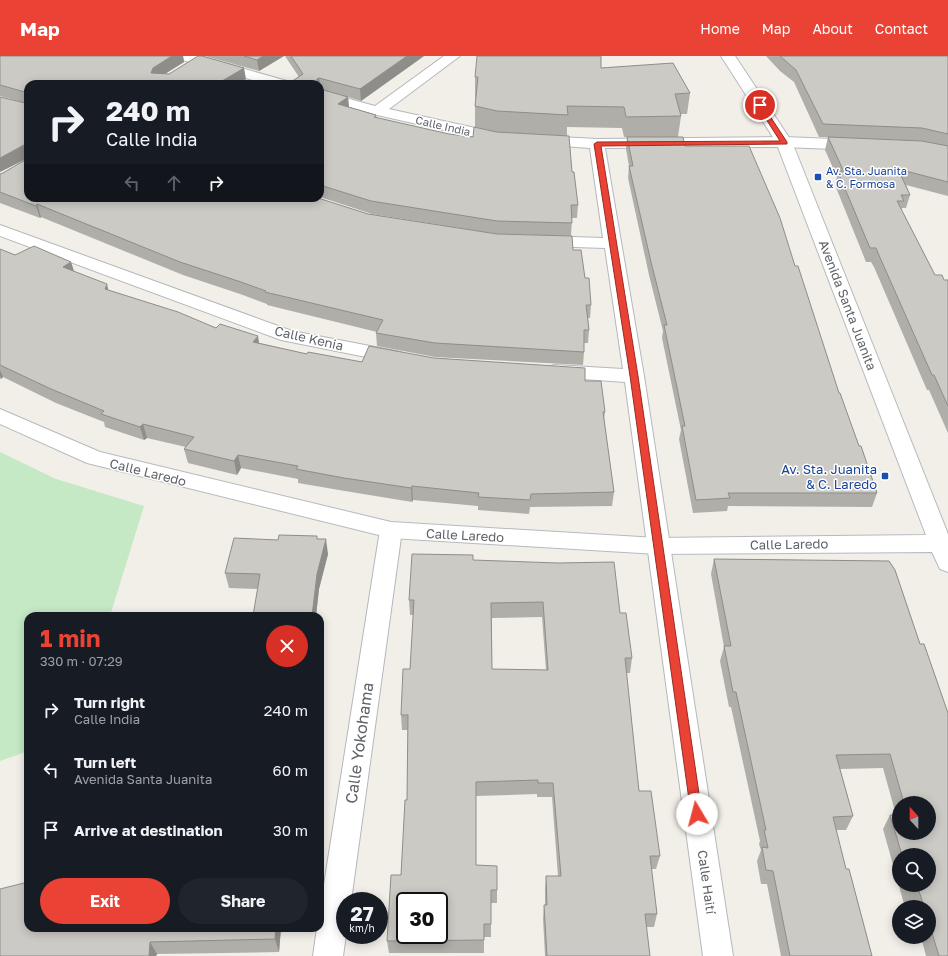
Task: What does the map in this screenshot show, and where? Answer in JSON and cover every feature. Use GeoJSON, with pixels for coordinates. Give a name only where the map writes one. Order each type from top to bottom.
{"type":"FeatureCollection","features":[{"type":"Feature","properties":{"kind":"street"},"geometry":{"type":"LineString","coordinates":[[377,111],[453,56]]}},
{"type":"Feature","properties":{"kind":"street","name":"Avenida Santa Juanita"},"geometry":{"type":"LineString","coordinates":[[728,56],[784,142],[944,543],[948,563]]}},
{"type":"Feature","properties":{"kind":"street"},"geometry":{"type":"LineString","coordinates":[[185,62],[200,60],[268,80]]}},
{"type":"Feature","properties":{"kind":"street","name":"Calle India"},"geometry":{"type":"LineString","coordinates":[[324,96],[377,111],[496,138],[597,144],[784,142],[871,146]]}},
{"type":"Feature","properties":{"kind":"street","name":"Calle Haití"},"geometry":{"type":"LineString","coordinates":[[597,144],[634,376],[657,546],[718,956]]}},
{"type":"Feature","properties":{"kind":"street","name":"Calle Kenia"},"geometry":{"type":"LineString","coordinates":[[0,230],[288,336],[412,360]]}},
{"type":"Feature","properties":{"kind":"street"},"geometry":{"type":"LineString","coordinates":[[527,241],[612,243]]}},
{"type":"Feature","properties":{"kind":"street"},"geometry":{"type":"LineString","coordinates":[[538,370],[634,376]]}},
{"type":"Feature","properties":{"kind":"street","name":"Calle Laredo"},"geometry":{"type":"LineString","coordinates":[[0,416],[94,458],[391,530],[657,546],[944,543]]}},
{"type":"Feature","properties":{"kind":"street","name":"Calle Yokohama"},"geometry":{"type":"LineString","coordinates":[[328,956],[391,530]]}},
{"type":"Feature","properties":{"kind":"green space"},"geometry":{"type":"Polygon","coordinates":[[[0,452],[56,479],[144,506],[111,612],[24,612],[24,752],[0,761],[0,452]]]}},
{"type":"Feature","properties":{"kind":"building"},"geometry":{"type":"Polygon","coordinates":[[[0,56],[172,56],[153,68],[151,73],[169,74],[198,56],[202,56],[244,68],[224,80],[24,80],[24,92],[0,85],[0,56]]]}},
{"type":"Feature","properties":{"kind":"building"},"geometry":{"type":"Polygon","coordinates":[[[244,56],[263,56],[257,60],[244,56]]]}},
{"type":"Feature","properties":{"kind":"building"},"geometry":{"type":"Polygon","coordinates":[[[291,56],[407,56],[360,89],[319,78],[317,80],[294,80],[303,74],[291,56]]]}},
{"type":"Feature","properties":{"kind":"building"},"geometry":{"type":"Polygon","coordinates":[[[477,56],[601,56],[601,68],[673,63],[690,93],[675,94],[681,116],[626,117],[624,107],[567,106],[568,115],[497,111],[475,106],[478,77],[475,77],[477,56]]]}},
{"type":"Feature","properties":{"kind":"building"},"geometry":{"type":"Polygon","coordinates":[[[780,56],[948,56],[948,134],[922,128],[823,124],[796,70],[780,56]]]}},
{"type":"Feature","properties":{"kind":"building"},"geometry":{"type":"Polygon","coordinates":[[[324,90],[348,97],[338,104],[376,115],[374,117],[449,134],[473,137],[474,127],[496,132],[569,136],[572,172],[574,172],[578,205],[571,205],[572,223],[497,221],[371,201],[324,186],[324,90]]]}},
{"type":"Feature","properties":{"kind":"building"},"geometry":{"type":"Polygon","coordinates":[[[0,97],[24,103],[24,145],[0,158],[0,97]]]}},
{"type":"Feature","properties":{"kind":"building"},"geometry":{"type":"Polygon","coordinates":[[[627,137],[683,137],[685,146],[749,146],[780,218],[795,266],[798,266],[839,393],[859,446],[861,446],[877,493],[728,493],[730,498],[696,500],[682,426],[685,426],[664,325],[667,325],[629,166],[633,166],[627,137]]]}},
{"type":"Feature","properties":{"kind":"building"},"geometry":{"type":"Polygon","coordinates":[[[828,137],[922,141],[948,146],[948,182],[898,169],[910,195],[901,195],[904,201],[897,201],[935,275],[942,275],[944,280],[948,280],[948,406],[934,375],[932,375],[876,248],[870,248],[838,172],[844,172],[828,137]]]}},
{"type":"Feature","properties":{"kind":"building"},"geometry":{"type":"Polygon","coordinates":[[[24,161],[24,201],[0,192],[0,174],[24,161]]]}},
{"type":"Feature","properties":{"kind":"building"},"geometry":{"type":"Polygon","coordinates":[[[324,200],[368,214],[497,234],[572,236],[573,250],[581,250],[585,278],[589,278],[591,305],[586,305],[589,330],[584,330],[584,352],[435,343],[376,333],[383,320],[265,292],[266,291],[241,282],[180,262],[37,204],[36,206],[26,202],[324,202],[324,200]]]}},
{"type":"Feature","properties":{"kind":"building"},"geometry":{"type":"Polygon","coordinates":[[[34,246],[71,262],[63,267],[107,284],[105,289],[178,312],[216,328],[220,324],[258,336],[253,342],[307,354],[308,352],[362,362],[369,346],[434,358],[585,368],[585,381],[601,381],[605,412],[603,412],[614,492],[531,494],[530,500],[478,497],[479,493],[412,486],[411,488],[344,478],[296,469],[298,466],[238,455],[234,461],[184,449],[194,437],[143,424],[140,427],[101,414],[104,411],[51,389],[0,365],[0,249],[15,255],[34,246]]]}},
{"type":"Feature","properties":{"kind":"building"},"geometry":{"type":"Polygon","coordinates":[[[279,535],[317,536],[317,539],[326,539],[317,574],[312,612],[254,612],[260,574],[225,573],[234,538],[278,540],[279,535]]]}},
{"type":"Feature","properties":{"kind":"building"},"geometry":{"type":"Polygon","coordinates":[[[412,554],[473,555],[473,560],[558,563],[614,562],[620,613],[626,613],[632,658],[625,658],[639,791],[651,791],[660,856],[650,856],[657,914],[645,914],[650,956],[547,956],[544,905],[547,905],[546,876],[561,876],[553,783],[538,783],[538,780],[476,782],[476,865],[497,866],[497,890],[491,890],[491,924],[484,924],[484,940],[448,940],[448,892],[396,892],[396,941],[388,941],[391,875],[401,875],[405,800],[407,800],[408,715],[401,715],[403,669],[410,669],[414,600],[409,600],[412,554]],[[543,602],[491,603],[492,669],[548,670],[543,602]]]}},
{"type":"Feature","properties":{"kind":"building"},"geometry":{"type":"Polygon","coordinates":[[[714,559],[889,561],[895,570],[920,644],[924,644],[948,713],[948,956],[939,956],[935,944],[936,900],[922,900],[919,892],[936,892],[936,848],[900,848],[898,840],[936,840],[936,796],[902,796],[890,754],[836,755],[853,816],[833,817],[846,869],[849,869],[872,956],[790,956],[773,871],[766,870],[762,847],[768,848],[764,830],[766,830],[736,692],[733,692],[724,646],[731,646],[714,559]]]}},
{"type":"Feature","properties":{"kind":"building"},"geometry":{"type":"Polygon","coordinates":[[[24,883],[24,932],[276,932],[275,939],[150,942],[149,956],[0,956],[0,889],[24,883]]]}},
{"type":"Feature","properties":{"kind":"place","name":"Av. Sta. Juanita & C. Formosa"},"geometry":{"type":"Point","coordinates":[818,177]}},
{"type":"Feature","properties":{"kind":"place","name":"Av. Sta. Juanita & C. Laredo"},"geometry":{"type":"Point","coordinates":[885,476]}},
{"type":"Feature","properties":{"kind":"route"},"geometry":{"type":"LineString","coordinates":[[697,814],[657,546],[634,376],[597,144],[784,142],[760,105]]}}]}
